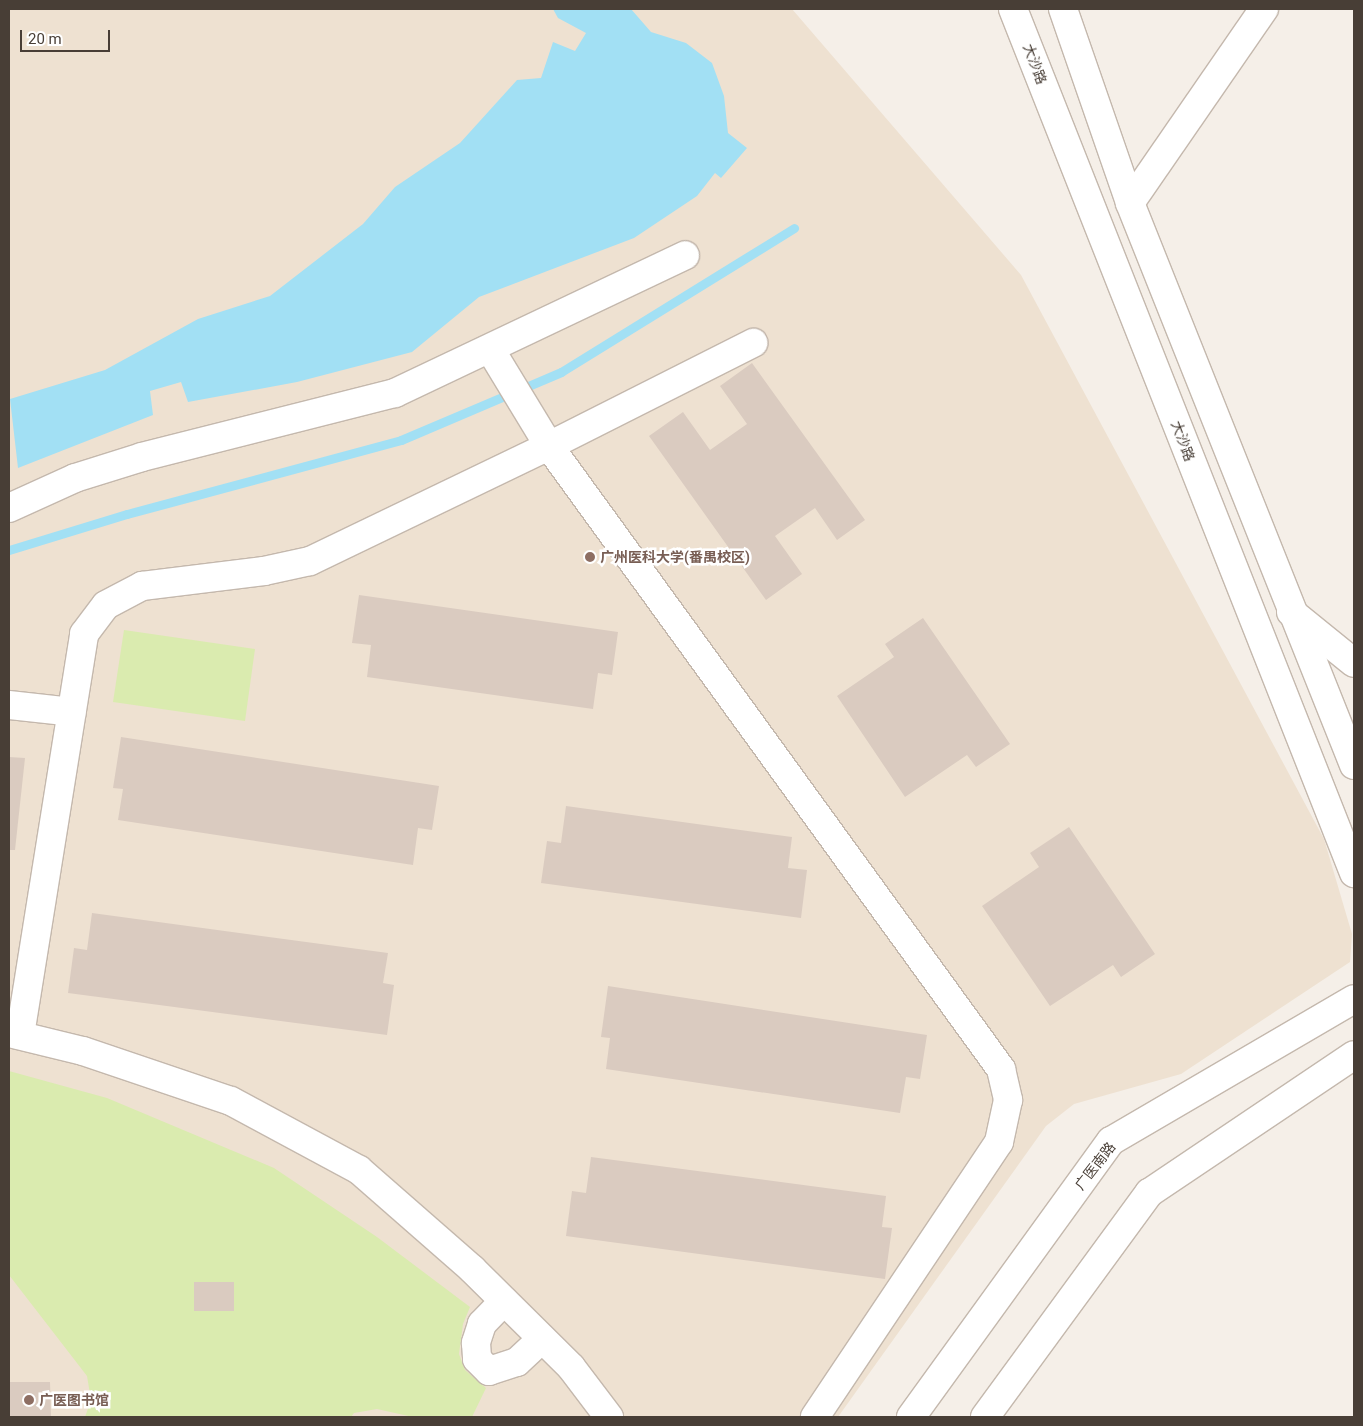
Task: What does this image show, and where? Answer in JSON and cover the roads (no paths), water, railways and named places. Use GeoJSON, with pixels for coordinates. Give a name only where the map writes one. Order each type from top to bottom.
{"type":"FeatureCollection","features":[{"type":"Feature","properties":{"kind":"street","name":"大沙路"},"geometry":{"type":"LineString","coordinates":[[1013,9],[1354,874]]}},
{"type":"Feature","properties":{"kind":"street"},"geometry":{"type":"LineString","coordinates":[[1063,9],[1130,203],[1291,612],[1354,765]]}},
{"type":"Feature","properties":{"kind":"street"},"geometry":{"type":"LineString","coordinates":[[1130,203],[1264,9]]}},
{"type":"Feature","properties":{"kind":"street"},"geometry":{"type":"LineString","coordinates":[[9,508],[75,478],[142,457],[395,393],[685,255]]}},
{"type":"Feature","properties":{"kind":"street"},"geometry":{"type":"LineString","coordinates":[[609,1417],[571,1367],[504,1301],[359,1170],[231,1101],[83,1050],[14,1034],[72,712],[84,634],[106,605],[142,586],[264,572],[310,560],[549,446],[753,343]]}},
{"type":"Feature","properties":{"kind":"street"},"geometry":{"type":"LineString","coordinates":[[490,349],[549,446],[1001,1068],[1008,1100],[999,1142],[815,1417]]}},
{"type":"Feature","properties":{"kind":"street"},"geometry":{"type":"LineString","coordinates":[[1291,612],[1354,663]]}},
{"type":"Feature","properties":{"kind":"street"},"geometry":{"type":"LineString","coordinates":[[9,705],[72,712]]}},
{"type":"Feature","properties":{"kind":"street","name":"广医南路"},"geometry":{"type":"LineString","coordinates":[[911,1417],[1112,1142],[1354,999]]}},
{"type":"Feature","properties":{"kind":"street"},"geometry":{"type":"LineString","coordinates":[[985,1417],[1149,1193],[1354,1055]]}},
{"type":"Feature","properties":{"kind":"street"},"geometry":{"type":"LineString","coordinates":[[504,1301],[482,1324],[476,1343],[477,1359],[489,1371],[517,1362],[542,1339]]}},
{"type":"Feature","properties":{"kind":"water"},"geometry":{"type":"Polygon","coordinates":[[[553,9],[631,9],[651,32],[686,43],[712,63],[724,96],[728,133],[747,148],[721,178],[715,173],[697,196],[634,238],[479,297],[412,352],[297,382],[188,402],[181,382],[150,391],[153,415],[18,468],[10,399],[105,370],[198,319],[270,296],[363,224],[395,187],[460,143],[517,80],[541,78],[553,42],[575,51],[586,33],[558,18],[553,9]]]}},
{"type":"Feature","properties":{"kind":"waterway"},"geometry":{"type":"LineString","coordinates":[[9,550],[127,514],[401,440],[561,372],[794,228]]}},
{"type":"Feature","properties":{"kind":"place","name":"广州医科大学(番禺校区)"},"geometry":{"type":"Point","coordinates":[590,557]}},
{"type":"Feature","properties":{"kind":"place","name":"广医图书馆"},"geometry":{"type":"Point","coordinates":[29,1400]}}]}
